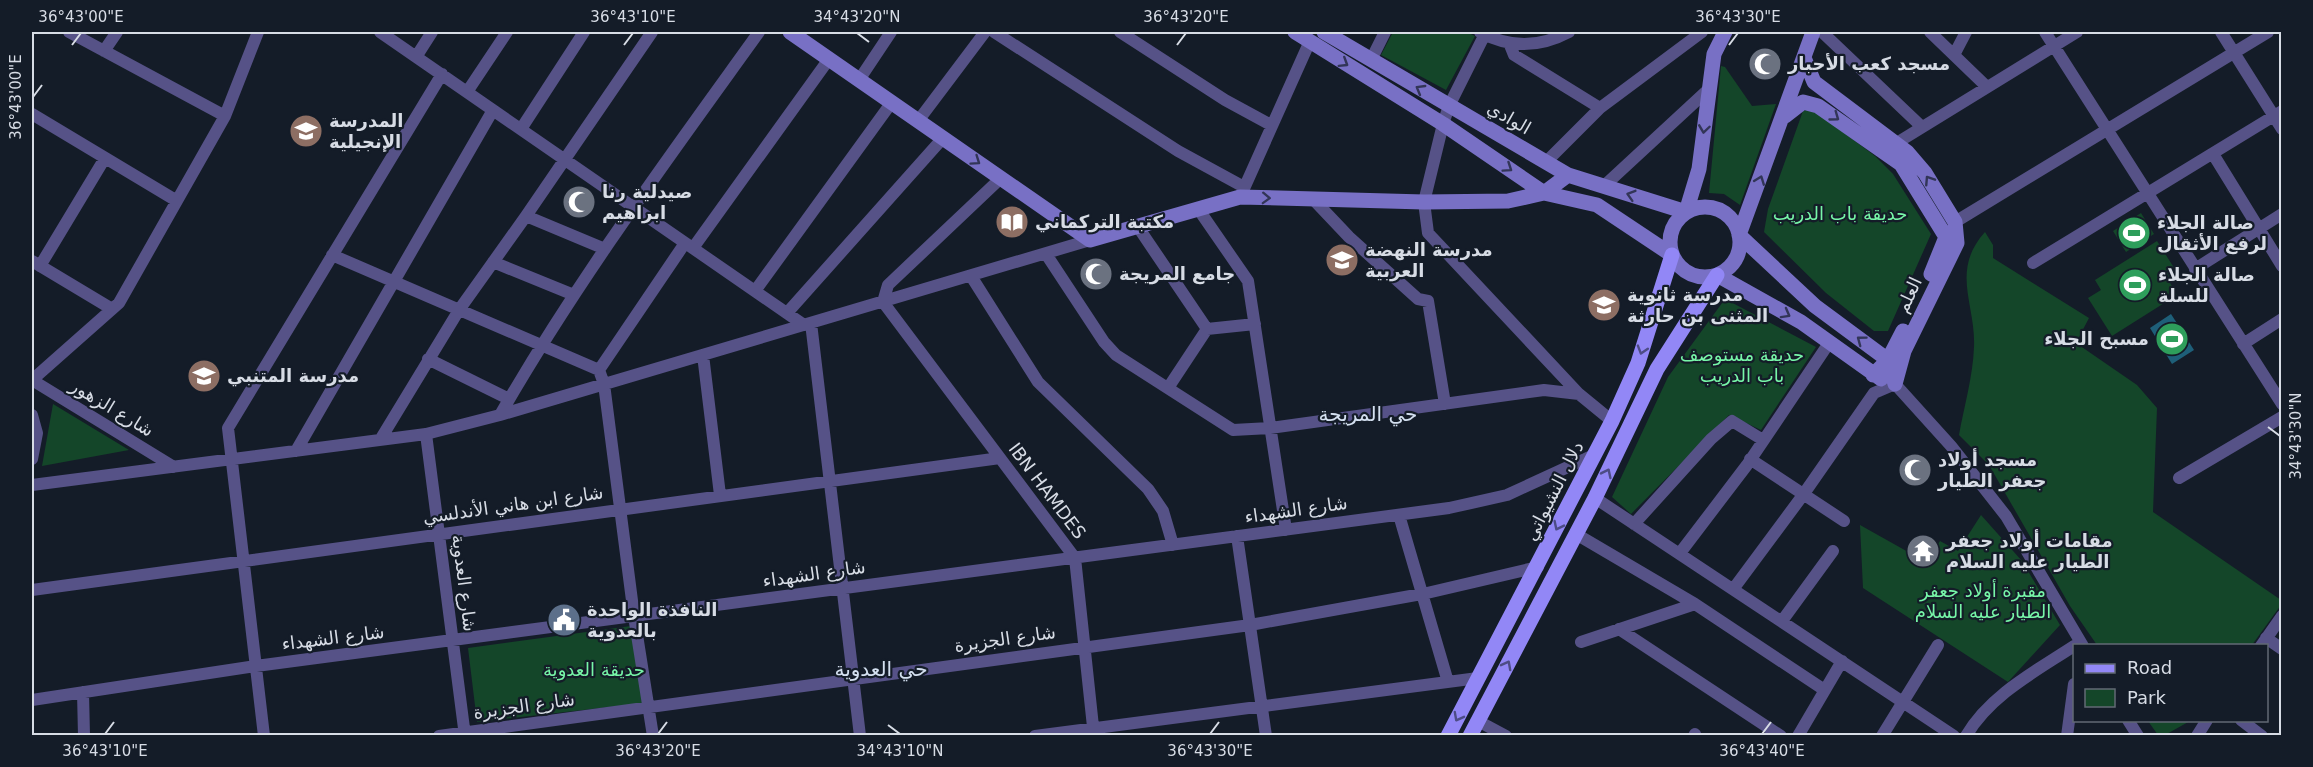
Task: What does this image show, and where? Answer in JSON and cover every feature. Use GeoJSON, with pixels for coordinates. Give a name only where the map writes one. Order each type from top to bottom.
{"type":"FeatureCollection","features":[{"type":"Feature","properties":{"kind":"main road"},"geometry":{"type":"LineString","coordinates":[[792,32],[1090,240],[1199,210],[1242,192],[1313,199],[1424,202],[1508,201],[1544,193],[1568,175]]}},
{"type":"Feature","properties":{"kind":"main road"},"geometry":{"type":"LineString","coordinates":[[1294,32],[1443,124],[1544,193],[1597,205],[1672,255],[1686,271],[1695,276],[1717,275],[1726,270],[1738,254],[1739,234],[1785,116],[1813,32]]}},
{"type":"Feature","properties":{"kind":"main road","name":"الوادي"},"geometry":{"type":"LineString","coordinates":[[1324,32],[1568,175],[1686,212]]}},
{"type":"Feature","properties":{"kind":"main road"},"geometry":{"type":"LineString","coordinates":[[1672,255],[1670,243],[1672,231],[1686,212],[1699,169],[1714,54],[1725,32]]}},
{"type":"Feature","properties":{"kind":"main road"},"geometry":{"type":"LineString","coordinates":[[1801,32],[1814,82],[1907,152],[1925,173],[1955,222]]}},
{"type":"Feature","properties":{"kind":"main road"},"geometry":{"type":"LineString","coordinates":[[1785,116],[1803,102],[1818,106],[1901,164],[1939,222],[1946,237]]}},
{"type":"Feature","properties":{"kind":"main road"},"geometry":{"type":"LineString","coordinates":[[1686,212],[1697,208],[1718,210],[1735,224],[1739,234],[1815,306],[1888,360],[1895,384]]}},
{"type":"Feature","properties":{"kind":"main road","name":"العلم"},"geometry":{"type":"LineString","coordinates":[[1873,375],[1888,360],[1955,222]]}},
{"type":"Feature","properties":{"kind":"main road","name":"العلم"},"geometry":{"type":"LineString","coordinates":[[1895,384],[1904,351],[1957,243],[1955,222]]}},
{"type":"Feature","properties":{"kind":"main road","name":"دلال النشيواتي"},"geometry":{"type":"LineString","coordinates":[[1448,735],[1538,567],[1612,421],[1638,363],[1672,255]]}},
{"type":"Feature","properties":{"kind":"main road"},"geometry":{"type":"LineString","coordinates":[[1717,275],[1801,322],[1873,375],[1895,384]]}},
{"type":"Feature","properties":{"kind":"main road"},"geometry":{"type":"LineString","coordinates":[[1470,735],[1595,498],[1657,369],[1717,275]]}},
{"type":"Feature","properties":{"kind":"street"},"geometry":{"type":"LineString","coordinates":[[69,32],[225,116]]}},
{"type":"Feature","properties":{"kind":"street"},"geometry":{"type":"LineString","coordinates":[[104,51],[117,32]]}},
{"type":"Feature","properties":{"kind":"street"},"geometry":{"type":"LineString","coordinates":[[32,380],[119,303],[225,116],[257,32]]}},
{"type":"Feature","properties":{"kind":"street"},"geometry":{"type":"LineString","coordinates":[[380,32],[787,313],[808,324]]}},
{"type":"Feature","properties":{"kind":"street"},"geometry":{"type":"LineString","coordinates":[[416,57],[432,32]]}},
{"type":"Feature","properties":{"kind":"street"},"geometry":{"type":"LineString","coordinates":[[467,92],[507,32]]}},
{"type":"Feature","properties":{"kind":"street"},"geometry":{"type":"LineString","coordinates":[[521,129],[584,32]]}},
{"type":"Feature","properties":{"kind":"street"},"geometry":{"type":"LineString","coordinates":[[380,440],[459,310],[652,32]]}},
{"type":"Feature","properties":{"kind":"street"},"geometry":{"type":"LineString","coordinates":[[500,415],[541,343],[633,207],[759,32]]}},
{"type":"Feature","properties":{"kind":"street"},"geometry":{"type":"LineString","coordinates":[[859,80],[891,32]]}},
{"type":"Feature","properties":{"kind":"street"},"geometry":{"type":"LineString","coordinates":[[918,121],[985,32]]}},
{"type":"Feature","properties":{"kind":"street"},"geometry":{"type":"LineString","coordinates":[[993,32],[1242,192],[1310,41]]}},
{"type":"Feature","properties":{"kind":"street"},"geometry":{"type":"LineString","coordinates":[[1123,32],[1225,100],[1271,124]]}},
{"type":"Feature","properties":{"kind":"street"},"geometry":{"type":"LineString","coordinates":[[1371,60],[1385,32]]}},
{"type":"Feature","properties":{"kind":"street"},"geometry":{"type":"LineString","coordinates":[[1569,32],[1541,42],[1510,45],[1483,33],[1449,106],[1424,202],[1428,233],[1579,394],[1612,421]]}},
{"type":"Feature","properties":{"kind":"street"},"geometry":{"type":"LineString","coordinates":[[1546,162],[1600,108],[1702,32]]}},
{"type":"Feature","properties":{"kind":"street"},"geometry":{"type":"LineString","coordinates":[[1822,32],[1922,127]]}},
{"type":"Feature","properties":{"kind":"street"},"geometry":{"type":"LineString","coordinates":[[1929,32],[1987,87]]}},
{"type":"Feature","properties":{"kind":"street"},"geometry":{"type":"LineString","coordinates":[[1954,55],[1966,32]]}},
{"type":"Feature","properties":{"kind":"street"},"geometry":{"type":"LineString","coordinates":[[2045,32],[2282,404]]}},
{"type":"Feature","properties":{"kind":"street"},"geometry":{"type":"LineString","coordinates":[[1895,144],[2077,32]]}},
{"type":"Feature","properties":{"kind":"street"},"geometry":{"type":"LineString","coordinates":[[2222,32],[2277,114],[2282,129]]}},
{"type":"Feature","properties":{"kind":"street"},"geometry":{"type":"LineString","coordinates":[[1955,222],[2107,132],[2268,32]]}},
{"type":"Feature","properties":{"kind":"street"},"geometry":{"type":"LineString","coordinates":[[1510,45],[1514,55],[1600,108]]}},
{"type":"Feature","properties":{"kind":"street"},"geometry":{"type":"LineString","coordinates":[[599,370],[689,245],[829,59]]}},
{"type":"Feature","properties":{"kind":"street"},"geometry":{"type":"LineString","coordinates":[[264,735],[228,428],[442,74]]}},
{"type":"Feature","properties":{"kind":"street"},"geometry":{"type":"LineString","coordinates":[[1604,186],[1710,88]]}},
{"type":"Feature","properties":{"kind":"street"},"geometry":{"type":"LineString","coordinates":[[755,291],[892,102]]}},
{"type":"Feature","properties":{"kind":"street"},"geometry":{"type":"LineString","coordinates":[[296,451],[493,110]]}},
{"type":"Feature","properties":{"kind":"street"},"geometry":{"type":"LineString","coordinates":[[2033,263],[2277,114]]}},
{"type":"Feature","properties":{"kind":"street"},"geometry":{"type":"LineString","coordinates":[[33,118],[177,201]]}},
{"type":"Feature","properties":{"kind":"street"},"geometry":{"type":"LineString","coordinates":[[787,313],[943,138]]}},
{"type":"Feature","properties":{"kind":"street"},"geometry":{"type":"LineString","coordinates":[[2213,154],[2282,266]]}},
{"type":"Feature","properties":{"kind":"street"},"geometry":{"type":"LineString","coordinates":[[105,158],[36,264],[112,309]]}},
{"type":"Feature","properties":{"kind":"street"},"geometry":{"type":"LineString","coordinates":[[884,302],[888,285],[1001,178]]}},
{"type":"Feature","properties":{"kind":"street"},"geometry":{"type":"LineString","coordinates":[[1313,199],[1349,237],[1418,299],[1428,301],[1445,404]]}},
{"type":"Feature","properties":{"kind":"street"},"geometry":{"type":"LineString","coordinates":[[1199,210],[1248,281],[1286,530]]}},
{"type":"Feature","properties":{"kind":"street"},"geometry":{"type":"LineString","coordinates":[[2195,269],[2282,214]]}},
{"type":"Feature","properties":{"kind":"street"},"geometry":{"type":"LineString","coordinates":[[526,216],[605,249]]}},
{"type":"Feature","properties":{"kind":"street"},"geometry":{"type":"LineString","coordinates":[[1138,227],[1207,329]]}},
{"type":"Feature","properties":{"kind":"street"},"geometry":{"type":"LineString","coordinates":[[32,485],[426,435],[1090,240]]}},
{"type":"Feature","properties":{"kind":"street"},"geometry":{"type":"LineString","coordinates":[[1046,254],[1104,342],[1116,355],[1233,430],[1270,428],[1544,390],[1579,394]]}},
{"type":"Feature","properties":{"kind":"street"},"geometry":{"type":"LineString","coordinates":[[332,255],[541,343],[599,370],[604,384],[622,508],[634,616],[653,735]]}},
{"type":"Feature","properties":{"kind":"street"},"geometry":{"type":"LineString","coordinates":[[493,262],[574,295]]}},
{"type":"Feature","properties":{"kind":"street"},"geometry":{"type":"LineString","coordinates":[[971,276],[1038,382],[1149,489],[1163,511],[1173,545]]}},
{"type":"Feature","properties":{"kind":"street","name":"IBN HAMDES"},"geometry":{"type":"LineString","coordinates":[[884,302],[1075,558],[1093,732]]}},
{"type":"Feature","properties":{"kind":"street"},"geometry":{"type":"LineString","coordinates":[[2243,344],[2282,319]]}},
{"type":"Feature","properties":{"kind":"street"},"geometry":{"type":"LineString","coordinates":[[808,324],[844,588],[860,735]]}},
{"type":"Feature","properties":{"kind":"street"},"geometry":{"type":"LineString","coordinates":[[1207,329],[1255,324]]}},
{"type":"Feature","properties":{"kind":"street"},"geometry":{"type":"LineString","coordinates":[[1168,388],[1207,329]]}},
{"type":"Feature","properties":{"kind":"street"},"geometry":{"type":"LineString","coordinates":[[1680,553],[1750,459],[1829,343]]}},
{"type":"Feature","properties":{"kind":"street"},"geometry":{"type":"LineString","coordinates":[[703,355],[720,495]]}},
{"type":"Feature","properties":{"kind":"street"},"geometry":{"type":"LineString","coordinates":[[428,359],[509,399]]}},
{"type":"Feature","properties":{"kind":"street","name":"شارع الزهور"},"geometry":{"type":"LineString","coordinates":[[32,380],[174,467]]}},
{"type":"Feature","properties":{"kind":"street"},"geometry":{"type":"LineString","coordinates":[[1734,588],[1803,495],[1874,393],[1895,384],[1951,446],[2006,516],[2078,644]]}},
{"type":"Feature","properties":{"kind":"street"},"geometry":{"type":"LineString","coordinates":[[32,415],[37,433],[32,459]]}},
{"type":"Feature","properties":{"kind":"street"},"geometry":{"type":"LineString","coordinates":[[2179,478],[2282,417]]}},
{"type":"Feature","properties":{"kind":"street"},"geometry":{"type":"LineString","coordinates":[[1634,524],[1711,439],[1731,421],[1763,440]]}},
{"type":"Feature","properties":{"kind":"street","name":"شارع العدوية"},"geometry":{"type":"LineString","coordinates":[[426,435],[465,734]]}},
{"type":"Feature","properties":{"kind":"street","name":"شارع الشهداء"},"geometry":{"type":"LineString","coordinates":[[32,700],[256,666],[1449,508],[1507,495],[1594,455]]}},
{"type":"Feature","properties":{"kind":"street","name":"شارع ابن هاني الأندلسي"},"geometry":{"type":"LineString","coordinates":[[32,590],[1000,458]]}},
{"type":"Feature","properties":{"kind":"street"},"geometry":{"type":"LineString","coordinates":[[1750,459],[1844,521]]}},
{"type":"Feature","properties":{"kind":"street"},"geometry":{"type":"LineString","coordinates":[[1595,498],[1954,735]]}},
{"type":"Feature","properties":{"kind":"street"},"geometry":{"type":"LineString","coordinates":[[1399,515],[1448,682]]}},
{"type":"Feature","properties":{"kind":"street"},"geometry":{"type":"LineString","coordinates":[[1576,534],[1695,603],[1823,689]]}},
{"type":"Feature","properties":{"kind":"street"},"geometry":{"type":"LineString","coordinates":[[1237,536],[1266,735]]}},
{"type":"Feature","properties":{"kind":"street"},"geometry":{"type":"LineString","coordinates":[[1782,621],[1833,551]]}},
{"type":"Feature","properties":{"kind":"street","name":"شارع الجزيرة"},"geometry":{"type":"LineString","coordinates":[[439,735],[465,734],[855,678],[1250,625],[1421,594],[1538,567]]}},
{"type":"Feature","properties":{"kind":"street"},"geometry":{"type":"LineString","coordinates":[[1581,642],[1695,603]]}},
{"type":"Feature","properties":{"kind":"street"},"geometry":{"type":"LineString","coordinates":[[2282,616],[2263,642],[2282,649]]}},
{"type":"Feature","properties":{"kind":"street"},"geometry":{"type":"LineString","coordinates":[[1619,629],[1781,735]]}},
{"type":"Feature","properties":{"kind":"street"},"geometry":{"type":"LineString","coordinates":[[1882,735],[1938,645]]}},
{"type":"Feature","properties":{"kind":"street"},"geometry":{"type":"LineString","coordinates":[[1966,735],[1975,721],[2009,689],[2073,649]]}},
{"type":"Feature","properties":{"kind":"street"},"geometry":{"type":"LineString","coordinates":[[1798,735],[1823,689],[1842,661]]}},
{"type":"Feature","properties":{"kind":"street"},"geometry":{"type":"LineString","coordinates":[[1035,735],[1093,732],[1262,705],[1478,678]]}},
{"type":"Feature","properties":{"kind":"street"},"geometry":{"type":"LineString","coordinates":[[2067,735],[2073,691]]}},
{"type":"Feature","properties":{"kind":"street"},"geometry":{"type":"LineString","coordinates":[[83,693],[84,735]]}},
{"type":"Feature","properties":{"kind":"street"},"geometry":{"type":"LineString","coordinates":[[1478,721],[1506,735]]}},
{"type":"Feature","properties":{"kind":"street"},"geometry":{"type":"LineString","coordinates":[[2129,722],[2138,735]]}},
{"type":"Feature","properties":{"kind":"street"},"geometry":{"type":"LineString","coordinates":[[2197,735],[2207,722]]}},
{"type":"Feature","properties":{"kind":"street"},"geometry":{"type":"LineString","coordinates":[[2244,722],[2262,735]]}},
{"type":"Feature","properties":{"kind":"green space"},"geometry":{"type":"Polygon","coordinates":[[[1393,32],[1466,32],[1475,36],[1446,90],[1381,55],[1393,32]]]}},
{"type":"Feature","properties":{"kind":"green space"},"geometry":{"type":"Polygon","coordinates":[[[1721,66],[1725,67],[1752,106],[1776,104],[1740,205],[1724,194],[1709,193],[1721,66]]]}},
{"type":"Feature","properties":{"kind":"green space","name":"حديقة باب الدريب"},"geometry":{"type":"Polygon","coordinates":[[[1812,109],[1875,156],[1893,174],[1931,234],[1888,331],[1874,331],[1826,293],[1764,232],[1768,209],[1803,111],[1812,109]]]}},
{"type":"Feature","properties":{"kind":"green space","name":"صالة الجلاء لرفع الأثقال"},"geometry":{"type":"Polygon","coordinates":[[[2141,213],[2154,234],[2126,252],[2113,231],[2141,213]]]}},
{"type":"Feature","properties":{"kind":"green space"},"geometry":{"type":"Polygon","coordinates":[[[1985,232],[1993,245],[1993,258],[2089,318],[2076,343],[2137,385],[2157,408],[2153,512],[2281,600],[2281,605],[2253,644],[2096,644],[2070,606],[1989,465],[1959,435],[1974,347],[1967,274],[1969,260],[1985,232]]]}},
{"type":"Feature","properties":{"kind":"green space","name":"صالة الجلاء للسلة"},"geometry":{"type":"Polygon","coordinates":[[[2157,241],[2178,274],[2169,281],[2177,295],[2112,336],[2088,298],[2101,290],[2095,280],[2157,241]]]}},
{"type":"Feature","properties":{"kind":"green space","name":"حديقة مستوصف باب الدريب"},"geometry":{"type":"Polygon","coordinates":[[[1725,299],[1816,347],[1761,430],[1729,415],[1631,514],[1612,497],[1668,377],[1725,299]]]}},
{"type":"Feature","properties":{"kind":"green space"},"geometry":{"type":"Polygon","coordinates":[[[53,404],[129,450],[42,466],[53,404]]]}},
{"type":"Feature","properties":{"kind":"green space","name":"مقبرة أولاد جعفر الطيار عليه السلام"},"geometry":{"type":"Polygon","coordinates":[[[1981,515],[2022,561],[2060,625],[2008,682],[1863,588],[1860,525],[1926,562],[1940,541],[1958,551],[1981,515]]]}},
{"type":"Feature","properties":{"kind":"green space","name":"حديقة العدوية"},"geometry":{"type":"Polygon","coordinates":[[[631,626],[645,703],[477,722],[468,648],[631,626]]]}},
{"type":"Feature","properties":{"kind":"green space"},"geometry":{"type":"Polygon","coordinates":[[[2149,722],[2188,722],[2165,735],[2158,735],[2149,722]]]}},
{"type":"Feature","properties":{"kind":"water","name":"مسبح الجلاء"},"geometry":{"type":"Polygon","coordinates":[[[2171,314],[2194,350],[2172,364],[2150,328],[2171,314]]]}},
{"type":"Feature","properties":{"kind":"place","name":"مسجد كعب الأحبار"},"geometry":{"type":"Point","coordinates":[1765,64]}},
{"type":"Feature","properties":{"kind":"place","name":"المدرسة الإنجيلية"},"geometry":{"type":"Point","coordinates":[306,131]}},
{"type":"Feature","properties":{"kind":"place","name":"صيدلية رنا ابراهيم"},"geometry":{"type":"Point","coordinates":[579,202]}},
{"type":"Feature","properties":{"kind":"place","name":"مكتبة التركماني"},"geometry":{"type":"Point","coordinates":[1012,222]}},
{"type":"Feature","properties":{"kind":"place","name":"صالة الجلاء لرفع الأثقال"},"geometry":{"type":"Point","coordinates":[2134,233]}},
{"type":"Feature","properties":{"kind":"place","name":"مدرسة النهضة العربية"},"geometry":{"type":"Point","coordinates":[1342,260]}},
{"type":"Feature","properties":{"kind":"place","name":"جامع المريجة"},"geometry":{"type":"Point","coordinates":[1096,274]}},
{"type":"Feature","properties":{"kind":"place","name":"صالة الجلاء للسلة"},"geometry":{"type":"Point","coordinates":[2135,285]}},
{"type":"Feature","properties":{"kind":"place","name":"مدرسة ثانوية المثنى بن حارثة"},"geometry":{"type":"Point","coordinates":[1604,305]}},
{"type":"Feature","properties":{"kind":"place","name":"مسبح الجلاء"},"geometry":{"type":"Point","coordinates":[2172,339]}},
{"type":"Feature","properties":{"kind":"place","name":"مدرسة المتنبي"},"geometry":{"type":"Point","coordinates":[204,376]}},
{"type":"Feature","properties":{"kind":"place","name":"مسجد أولاد جعفر الطيار"},"geometry":{"type":"Point","coordinates":[1915,470]}},
{"type":"Feature","properties":{"kind":"place","name":"مقامات أولاد جعفر الطيار عليه السلام"},"geometry":{"type":"Point","coordinates":[1923,551]}},
{"type":"Feature","properties":{"kind":"place","name":"النافذة الواحدة بالعدوية"},"geometry":{"type":"Point","coordinates":[564,620]}},
{"type":"Feature","properties":{"kind":"district","name":"حي المريجة"},"geometry":{"type":"Point","coordinates":[1368,414]}},
{"type":"Feature","properties":{"kind":"district","name":"حي العدوية"},"geometry":{"type":"Point","coordinates":[881,669]}}]}
